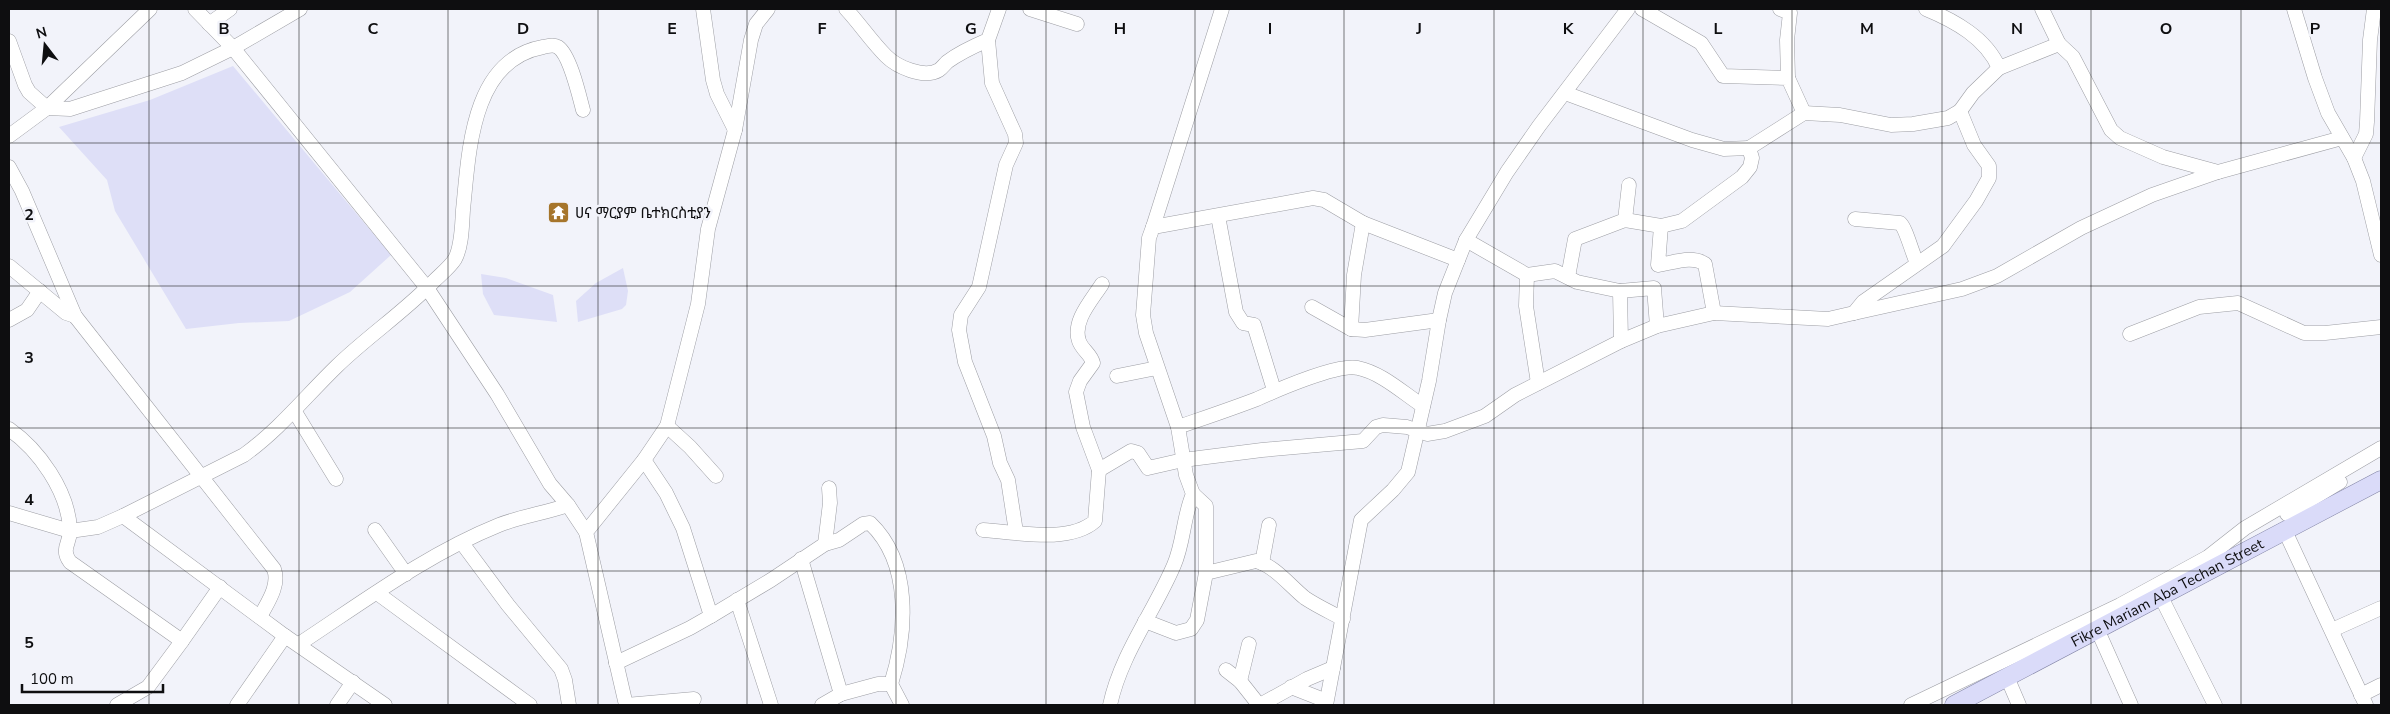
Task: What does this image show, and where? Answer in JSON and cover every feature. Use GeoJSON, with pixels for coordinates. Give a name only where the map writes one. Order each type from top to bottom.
{"type":"FeatureCollection","features":[{"type":"Feature","properties":{"kind":"main road","name":"Fikre Mariam Aba Techan Street"},"geometry":{"type":"LineString","coordinates":[[1954,705],[2216,569],[2381,480]]}},
{"type":"Feature","properties":{"kind":"main road"},"geometry":{"type":"LineString","coordinates":[[2216,569],[2225,547]]}},
{"type":"Feature","properties":{"kind":"street"},"geometry":{"type":"LineString","coordinates":[[9,136],[47,108],[150,9]]}},
{"type":"Feature","properties":{"kind":"street"},"geometry":{"type":"LineString","coordinates":[[195,9],[233,48],[427,288],[496,394],[550,484],[568,505],[586,532],[626,705],[694,699]]}},
{"type":"Feature","properties":{"kind":"street"},"geometry":{"type":"LineString","coordinates":[[209,24],[230,9]]}},
{"type":"Feature","properties":{"kind":"street"},"geometry":{"type":"LineString","coordinates":[[9,42],[29,92],[47,108],[70,109],[182,73],[233,48],[300,9]]}},
{"type":"Feature","properties":{"kind":"street"},"geometry":{"type":"LineString","coordinates":[[702,9],[712,80],[735,130]]}},
{"type":"Feature","properties":{"kind":"street"},"geometry":{"type":"LineString","coordinates":[[586,532],[644,460],[667,426],[698,304],[708,229],[735,130],[751,40],[756,24],[768,9]]}},
{"type":"Feature","properties":{"kind":"street"},"geometry":{"type":"LineString","coordinates":[[846,9],[887,57],[896,64],[920,73],[930,74],[939,70],[962,54],[988,40]]}},
{"type":"Feature","properties":{"kind":"street"},"geometry":{"type":"LineString","coordinates":[[999,9],[988,40],[992,84],[1015,134],[1016,142],[1006,165],[979,287],[961,315],[959,330],[965,362],[994,436],[1000,463],[1008,480],[1016,532]]}},
{"type":"Feature","properties":{"kind":"street"},"geometry":{"type":"LineString","coordinates":[[1030,9],[1077,24]]}},
{"type":"Feature","properties":{"kind":"street"},"geometry":{"type":"LineString","coordinates":[[1145,621],[1176,633],[1191,629],[1197,620],[1206,573],[1206,506],[1193,494],[1183,460],[1178,427],[1146,333],[1143,314],[1144,279],[1153,227],[1222,9]]}},
{"type":"Feature","properties":{"kind":"street"},"geometry":{"type":"LineString","coordinates":[[1291,687],[1322,701],[1333,668],[1361,520],[1394,490],[1408,472],[1419,431],[1438,320],[1445,293],[1466,240],[1507,172],[1628,9]]}},
{"type":"Feature","properties":{"kind":"street"},"geometry":{"type":"LineString","coordinates":[[1642,9],[1701,43],[1723,76],[1788,78]]}},
{"type":"Feature","properties":{"kind":"street"},"geometry":{"type":"LineString","coordinates":[[1926,9],[1949,19],[1980,41],[1994,57],[1999,68]]}},
{"type":"Feature","properties":{"kind":"street"},"geometry":{"type":"LineString","coordinates":[[2042,9],[2059,44],[2073,57],[2103,118],[2111,130],[2120,138],[2163,157],[2218,172]]}},
{"type":"Feature","properties":{"kind":"street"},"geometry":{"type":"LineString","coordinates":[[2294,9],[2328,113],[2354,158],[2364,181],[2380,234],[2381,255]]}},
{"type":"Feature","properties":{"kind":"street"},"geometry":{"type":"LineString","coordinates":[[2354,158],[2366,134],[2370,40],[2374,9]]}},
{"type":"Feature","properties":{"kind":"street"},"geometry":{"type":"LineString","coordinates":[[1788,10],[1788,78],[1804,113]]}},
{"type":"Feature","properties":{"kind":"street"},"geometry":{"type":"LineString","coordinates":[[1565,93],[1692,140],[1724,149],[1749,148],[1804,113],[1840,115],[1891,125],[1948,118],[1960,111],[1973,92],[1999,68],[2059,44]]}},
{"type":"Feature","properties":{"kind":"street"},"geometry":{"type":"LineString","coordinates":[[9,513],[70,531],[98,527],[244,455],[295,412],[337,366],[427,288],[456,257],[461,234],[470,150],[478,109],[492,80],[514,58],[538,48],[553,45],[560,48],[566,57],[583,110]]}},
{"type":"Feature","properties":{"kind":"street"},"geometry":{"type":"LineString","coordinates":[[1854,313],[1863,302],[1943,246],[1976,201],[1989,178],[1989,166],[1974,145],[1960,111]]}},
{"type":"Feature","properties":{"kind":"street"},"geometry":{"type":"LineString","coordinates":[[1099,470],[1135,450],[1148,468],[1183,460],[1364,441],[1376,427],[1383,425],[1436,434],[1485,416],[1515,395],[1621,341],[1657,326],[1714,313],[1828,319],[1962,289],[1997,276],[2081,228],[2152,195],[2218,172],[2342,138]]}},
{"type":"Feature","properties":{"kind":"street"},"geometry":{"type":"LineString","coordinates":[[1568,277],[1575,239],[1626,220],[1661,226],[1682,221],[1742,176],[1750,167],[1752,158],[1749,148]]}},
{"type":"Feature","properties":{"kind":"street"},"geometry":{"type":"LineString","coordinates":[[9,167],[22,191],[75,316],[274,570],[276,576],[275,585],[260,617]]}},
{"type":"Feature","properties":{"kind":"street"},"geometry":{"type":"LineString","coordinates":[[1626,220],[1629,186]]}},
{"type":"Feature","properties":{"kind":"street"},"geometry":{"type":"LineString","coordinates":[[1153,227],[1314,198],[1324,200],[1363,223],[1458,260]]}},
{"type":"Feature","properties":{"kind":"street"},"geometry":{"type":"LineString","coordinates":[[1218,216],[1236,312],[1243,323],[1254,325],[1274,390]]}},
{"type":"Feature","properties":{"kind":"street"},"geometry":{"type":"LineString","coordinates":[[1855,219],[1900,223],[1905,227],[1909,246],[1917,263]]}},
{"type":"Feature","properties":{"kind":"street"},"geometry":{"type":"LineString","coordinates":[[1352,329],[1355,268],[1363,223]]}},
{"type":"Feature","properties":{"kind":"street"},"geometry":{"type":"LineString","coordinates":[[1657,326],[1654,288],[1661,226]]}},
{"type":"Feature","properties":{"kind":"street"},"geometry":{"type":"LineString","coordinates":[[1466,240],[1527,275],[1555,271],[1577,282],[1620,291],[1654,288]]}},
{"type":"Feature","properties":{"kind":"street"},"geometry":{"type":"LineString","coordinates":[[1658,265],[1688,260],[1700,260],[1705,264],[1714,313]]}},
{"type":"Feature","properties":{"kind":"street"},"geometry":{"type":"LineString","coordinates":[[9,266],[66,313],[75,316]]}},
{"type":"Feature","properties":{"kind":"street"},"geometry":{"type":"LineString","coordinates":[[1527,275],[1526,306],[1538,383]]}},
{"type":"Feature","properties":{"kind":"street"},"geometry":{"type":"LineString","coordinates":[[983,530],[1055,535],[1079,532],[1095,521],[1099,470],[1083,427],[1076,392],[1080,381],[1094,363],[1079,341],[1078,326],[1102,284]]}},
{"type":"Feature","properties":{"kind":"street"},"geometry":{"type":"LineString","coordinates":[[9,320],[27,310],[40,291]]}},
{"type":"Feature","properties":{"kind":"street"},"geometry":{"type":"LineString","coordinates":[[1620,291],[1621,341]]}},
{"type":"Feature","properties":{"kind":"street"},"geometry":{"type":"LineString","coordinates":[[2130,334],[2199,307],[2238,303],[2304,333],[2325,333],[2381,327]]}},
{"type":"Feature","properties":{"kind":"street"},"geometry":{"type":"LineString","coordinates":[[1312,307],[1352,329],[1381,329],[1438,320]]}},
{"type":"Feature","properties":{"kind":"street"},"geometry":{"type":"LineString","coordinates":[[1178,427],[1274,390],[1345,368],[1357,367],[1383,378],[1423,406]]}},
{"type":"Feature","properties":{"kind":"street"},"geometry":{"type":"LineString","coordinates":[[1118,376],[1157,368]]}},
{"type":"Feature","properties":{"kind":"street"},"geometry":{"type":"LineString","coordinates":[[295,412],[336,479]]}},
{"type":"Feature","properties":{"kind":"street"},"geometry":{"type":"LineString","coordinates":[[667,426],[690,447],[716,476]]}},
{"type":"Feature","properties":{"kind":"street"},"geometry":{"type":"LineString","coordinates":[[9,429],[31,448],[61,494],[70,531],[65,556],[70,562],[182,641]]}},
{"type":"Feature","properties":{"kind":"street"},"geometry":{"type":"LineString","coordinates":[[2225,547],[2311,488],[2381,448]]}},
{"type":"Feature","properties":{"kind":"street"},"geometry":{"type":"LineString","coordinates":[[1911,705],[2120,606],[2381,458]]}},
{"type":"Feature","properties":{"kind":"street"},"geometry":{"type":"LineString","coordinates":[[644,460],[666,493],[684,528],[711,616]]}},
{"type":"Feature","properties":{"kind":"street"},"geometry":{"type":"LineString","coordinates":[[824,544],[830,503],[829,488]]}},
{"type":"Feature","properties":{"kind":"street"},"geometry":{"type":"LineString","coordinates":[[1110,705],[1127,658],[1166,581],[1180,548],[1187,508],[1193,494]]}},
{"type":"Feature","properties":{"kind":"street"},"geometry":{"type":"LineString","coordinates":[[299,644],[406,574],[462,543],[498,525],[534,513],[554,510],[568,505]]}},
{"type":"Feature","properties":{"kind":"street"},"geometry":{"type":"LineString","coordinates":[[123,516],[285,636],[385,705]]}},
{"type":"Feature","properties":{"kind":"street"},"geometry":{"type":"LineString","coordinates":[[616,663],[690,628],[771,580],[824,544],[839,540],[863,524],[870,523],[888,543],[902,588],[900,638],[896,668],[891,684],[902,705]]}},
{"type":"Feature","properties":{"kind":"street"},"geometry":{"type":"LineString","coordinates":[[1262,563],[1269,525]]}},
{"type":"Feature","properties":{"kind":"street"},"geometry":{"type":"LineString","coordinates":[[375,530],[406,574]]}},
{"type":"Feature","properties":{"kind":"street"},"geometry":{"type":"LineString","coordinates":[[2286,531],[2363,700],[2381,685]]}},
{"type":"Feature","properties":{"kind":"street"},"geometry":{"type":"LineString","coordinates":[[462,543],[508,605],[561,669],[566,680],[569,705]]}},
{"type":"Feature","properties":{"kind":"street"},"geometry":{"type":"LineString","coordinates":[[801,559],[841,694]]}},
{"type":"Feature","properties":{"kind":"street"},"geometry":{"type":"LineString","coordinates":[[1206,573],[1244,563],[1262,563],[1287,581],[1304,597],[1343,619]]}},
{"type":"Feature","properties":{"kind":"street"},"geometry":{"type":"LineString","coordinates":[[117,705],[148,687],[220,587]]}},
{"type":"Feature","properties":{"kind":"street"},"geometry":{"type":"LineString","coordinates":[[377,593],[530,705]]}},
{"type":"Feature","properties":{"kind":"street"},"geometry":{"type":"LineString","coordinates":[[2161,596],[2215,705]]}},
{"type":"Feature","properties":{"kind":"street"},"geometry":{"type":"LineString","coordinates":[[737,600],[771,705]]}},
{"type":"Feature","properties":{"kind":"street"},"geometry":{"type":"LineString","coordinates":[[2332,630],[2381,608]]}},
{"type":"Feature","properties":{"kind":"street"},"geometry":{"type":"LineString","coordinates":[[2098,631],[2131,705]]}},
{"type":"Feature","properties":{"kind":"street"},"geometry":{"type":"LineString","coordinates":[[237,705],[285,636]]}},
{"type":"Feature","properties":{"kind":"street"},"geometry":{"type":"LineString","coordinates":[[1240,680],[1250,644]]}},
{"type":"Feature","properties":{"kind":"street"},"geometry":{"type":"LineString","coordinates":[[1226,670],[1240,680],[1260,705],[1291,687],[1333,668]]}},
{"type":"Feature","properties":{"kind":"street"},"geometry":{"type":"LineString","coordinates":[[2007,676],[2019,705]]}},
{"type":"Feature","properties":{"kind":"street"},"geometry":{"type":"LineString","coordinates":[[337,705],[353,682]]}},
{"type":"Feature","properties":{"kind":"street"},"geometry":{"type":"LineString","coordinates":[[822,705],[841,694],[878,684],[891,684]]}},
{"type":"Feature","properties":{"kind":"shaded area"},"geometry":{"type":"Polygon","coordinates":[[[233,66],[391,255],[350,292],[289,321],[239,323],[186,329],[115,211],[107,180],[59,127],[150,100],[233,66]]]}},
{"type":"Feature","properties":{"kind":"shaded area"},"geometry":{"type":"Polygon","coordinates":[[[623,268],[628,291],[626,305],[622,309],[578,322],[576,301],[596,283],[623,268]]]}},
{"type":"Feature","properties":{"kind":"shaded area"},"geometry":{"type":"Polygon","coordinates":[[[481,274],[506,278],[553,295],[557,322],[494,315],[483,294],[481,274]]]}},
{"type":"Feature","properties":{"kind":"place","name":"ሀና ማርያም ቤተክርስቲያን"},"geometry":{"type":"Point","coordinates":[559,213]}}]}
